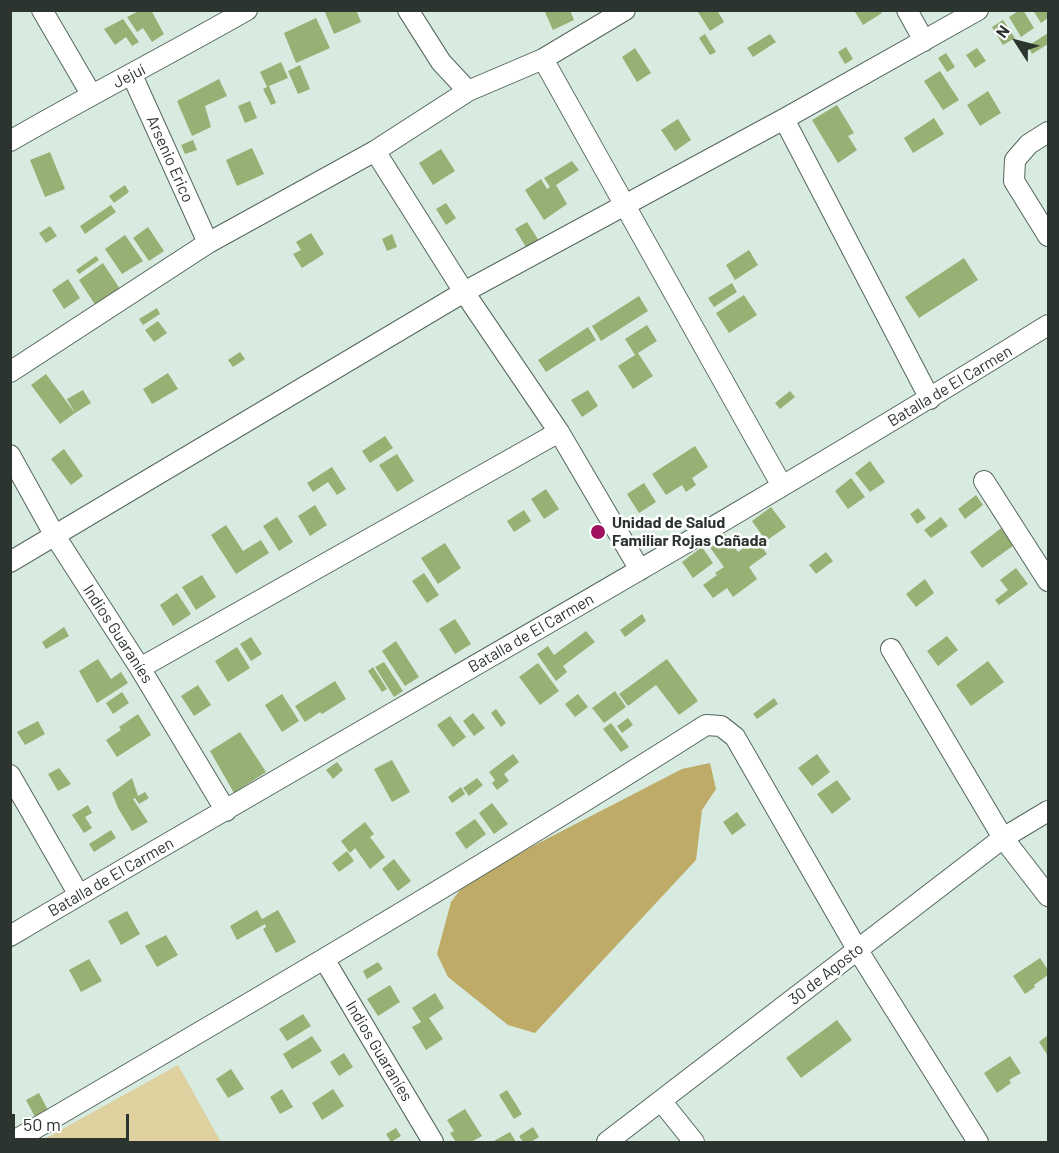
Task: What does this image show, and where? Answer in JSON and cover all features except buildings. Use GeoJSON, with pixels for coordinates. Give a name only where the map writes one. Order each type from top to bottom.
{"type":"FeatureCollection","features":[{"type":"Feature","properties":{"kind":"street"},"geometry":{"type":"LineString","coordinates":[[42,10],[91,94]]}},
{"type":"Feature","properties":{"kind":"street","name":"Jejuí"},"geometry":{"type":"LineString","coordinates":[[10,141],[91,94],[132,75],[247,10]]}},
{"type":"Feature","properties":{"kind":"street"},"geometry":{"type":"LineString","coordinates":[[408,10],[441,62],[468,91]]}},
{"type":"Feature","properties":{"kind":"street"},"geometry":{"type":"LineString","coordinates":[[10,372],[208,243],[375,151],[468,91],[543,59],[625,10]]}},
{"type":"Feature","properties":{"kind":"street"},"geometry":{"type":"LineString","coordinates":[[907,10],[924,40]]}},
{"type":"Feature","properties":{"kind":"street"},"geometry":{"type":"LineString","coordinates":[[10,562],[464,292],[784,119],[978,10]]}},
{"type":"Feature","properties":{"kind":"street"},"geometry":{"type":"LineString","coordinates":[[543,59],[782,486]]}},
{"type":"Feature","properties":{"kind":"street","name":"Arsenio Erico"},"geometry":{"type":"LineString","coordinates":[[132,75],[208,243]]}},
{"type":"Feature","properties":{"kind":"street"},"geometry":{"type":"LineString","coordinates":[[784,119],[930,399]]}},
{"type":"Feature","properties":{"kind":"street"},"geometry":{"type":"LineString","coordinates":[[1048,132],[1029,144],[1015,160],[1014,181],[1048,236]]}},
{"type":"Feature","properties":{"kind":"street"},"geometry":{"type":"LineString","coordinates":[[375,151],[464,292],[559,432],[640,570]]}},
{"type":"Feature","properties":{"kind":"street","name":"Batalla de El Carmen"},"geometry":{"type":"LineString","coordinates":[[10,936],[640,570],[930,399],[1048,325]]}},
{"type":"Feature","properties":{"kind":"street"},"geometry":{"type":"LineString","coordinates":[[140,668],[559,432]]}},
{"type":"Feature","properties":{"kind":"street","name":"Indios Guaraníes"},"geometry":{"type":"LineString","coordinates":[[10,455],[55,536],[140,668],[226,811]]}},
{"type":"Feature","properties":{"kind":"street"},"geometry":{"type":"LineString","coordinates":[[984,481],[1048,581]]}},
{"type":"Feature","properties":{"kind":"street"},"geometry":{"type":"LineString","coordinates":[[891,650],[1003,838],[1048,896]]}},
{"type":"Feature","properties":{"kind":"street"},"geometry":{"type":"LineString","coordinates":[[12,1143],[324,959],[591,798],[706,725],[721,726],[735,738],[857,949],[978,1143]]}},
{"type":"Feature","properties":{"kind":"street"},"geometry":{"type":"LineString","coordinates":[[10,775],[79,895]]}},
{"type":"Feature","properties":{"kind":"street","name":"30 de Agosto"},"geometry":{"type":"LineString","coordinates":[[607,1143],[1003,838],[1048,811]]}},
{"type":"Feature","properties":{"kind":"street","name":"Indios Guaraníes"},"geometry":{"type":"LineString","coordinates":[[324,959],[433,1143]]}},
{"type":"Feature","properties":{"kind":"street"},"geometry":{"type":"LineString","coordinates":[[662,1102],[694,1143]]}},
{"type":"Feature","properties":{"kind":"shaded area"},"geometry":{"type":"Polygon","coordinates":[[[710,763],[716,789],[702,810],[696,860],[535,1033],[508,1025],[448,977],[437,954],[451,902],[463,886],[533,846],[682,769],[710,763]]]}},
{"type":"Feature","properties":{"kind":"shaded area"},"geometry":{"type":"Polygon","coordinates":[[[178,1065],[221,1142],[39,1142],[178,1065]]]}},
{"type":"Feature","properties":{"kind":"place","name":"Unidad de Salud Familiar Rojas Cañada"},"geometry":{"type":"Point","coordinates":[598,532]}}]}
